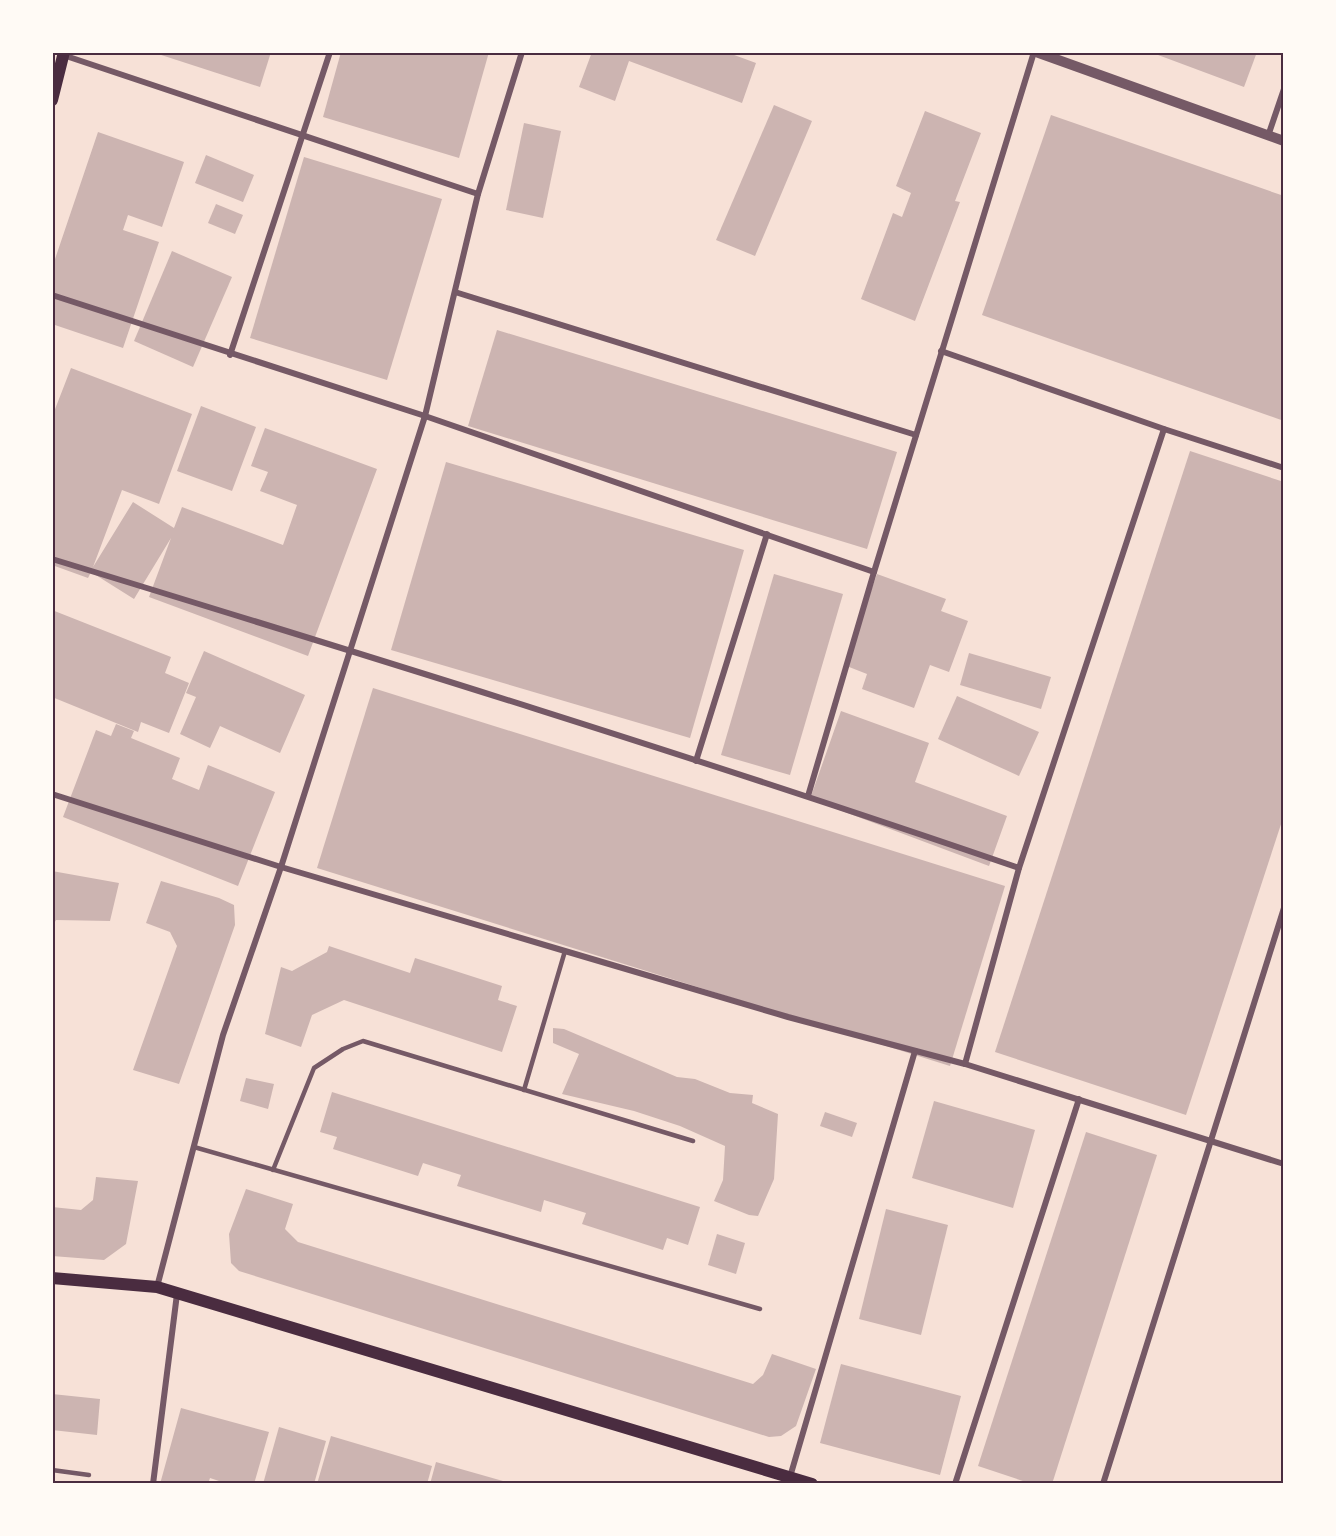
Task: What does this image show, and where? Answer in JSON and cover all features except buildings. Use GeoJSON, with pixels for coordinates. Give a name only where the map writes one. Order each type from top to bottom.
{"type":"FeatureCollection","features":[{"type":"Feature","properties":{"kind":"main road"},"geometry":{"type":"LineString","coordinates":[[52,100],[64,54]]}},
{"type":"Feature","properties":{"kind":"main road"},"geometry":{"type":"LineString","coordinates":[[52,1278],[156,1287],[812,1484]]}},
{"type":"Feature","properties":{"kind":"street"},"geometry":{"type":"LineString","coordinates":[[230,355],[330,52]]}},
{"type":"Feature","properties":{"kind":"street"},"geometry":{"type":"LineString","coordinates":[[156,1287],[223,1035],[281,867],[425,416],[478,194],[522,52]]}},
{"type":"Feature","properties":{"kind":"street"},"geometry":{"type":"LineString","coordinates":[[808,796],[941,351],[1035,52],[1284,141]]}},
{"type":"Feature","properties":{"kind":"street"},"geometry":{"type":"LineString","coordinates":[[64,54],[478,194]]}},
{"type":"Feature","properties":{"kind":"street"},"geometry":{"type":"LineString","coordinates":[[1268,136],[1284,89]]}},
{"type":"Feature","properties":{"kind":"street"},"geometry":{"type":"LineString","coordinates":[[455,292],[916,435]]}},
{"type":"Feature","properties":{"kind":"street"},"geometry":{"type":"LineString","coordinates":[[52,295],[230,355],[425,416],[874,572]]}},
{"type":"Feature","properties":{"kind":"street"},"geometry":{"type":"LineString","coordinates":[[941,351],[1164,429],[1284,468]]}},
{"type":"Feature","properties":{"kind":"street"},"geometry":{"type":"LineString","coordinates":[[965,1064],[1019,868],[1164,429]]}},
{"type":"Feature","properties":{"kind":"street"},"geometry":{"type":"LineString","coordinates":[[696,760],[767,534]]}},
{"type":"Feature","properties":{"kind":"street"},"geometry":{"type":"LineString","coordinates":[[52,559],[350,650],[696,760],[1019,868]]}},
{"type":"Feature","properties":{"kind":"street"},"geometry":{"type":"LineString","coordinates":[[52,794],[281,867],[788,1017],[965,1064],[1284,1164]]}},
{"type":"Feature","properties":{"kind":"street"},"geometry":{"type":"LineString","coordinates":[[1103,1484],[1284,908]]}},
{"type":"Feature","properties":{"kind":"street"},"geometry":{"type":"LineString","coordinates":[[790,1477],[915,1051]]}},
{"type":"Feature","properties":{"kind":"street"},"geometry":{"type":"LineString","coordinates":[[955,1484],[1079,1099]]}},
{"type":"Feature","properties":{"kind":"street"},"geometry":{"type":"LineString","coordinates":[[153,1484],[177,1293]]}},
{"type":"Feature","properties":{"kind":"lane"},"geometry":{"type":"LineString","coordinates":[[524,1090],[565,951]]}},
{"type":"Feature","properties":{"kind":"lane"},"geometry":{"type":"LineString","coordinates":[[273,1170],[314,1068],[343,1049],[363,1041],[693,1141]]}},
{"type":"Feature","properties":{"kind":"lane"},"geometry":{"type":"LineString","coordinates":[[194,1147],[760,1309]]}},
{"type":"Feature","properties":{"kind":"lane"},"geometry":{"type":"LineString","coordinates":[[52,1470],[89,1475]]}}]}
